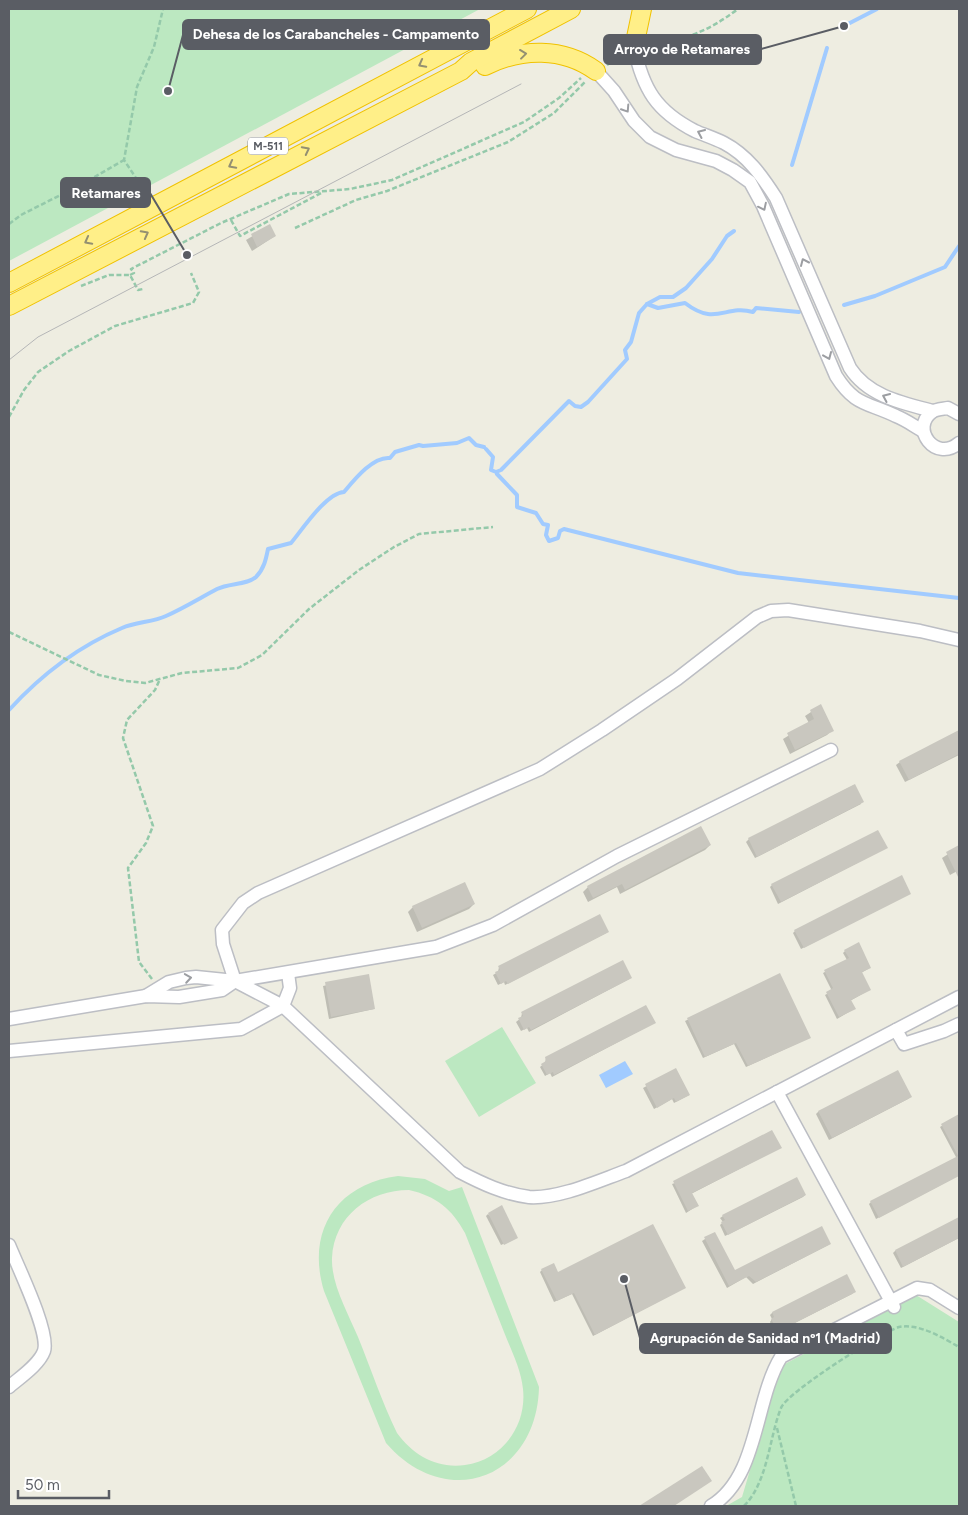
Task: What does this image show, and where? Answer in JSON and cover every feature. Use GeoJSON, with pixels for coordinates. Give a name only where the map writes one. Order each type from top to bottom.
{"type":"FeatureCollection","features":[{"type":"Feature","properties":{"kind":"highway","name":"M-511"},"geometry":{"type":"LineString","coordinates":[[9,283],[527,9]]}},
{"type":"Feature","properties":{"kind":"highway","name":"M-511"},"geometry":{"type":"LineString","coordinates":[[9,306],[461,71],[471,62],[571,9]]}},
{"type":"Feature","properties":{"kind":"highway"},"geometry":{"type":"LineString","coordinates":[[634,47],[642,9]]}},
{"type":"Feature","properties":{"kind":"highway"},"geometry":{"type":"LineString","coordinates":[[461,71],[476,71],[499,59],[523,53],[549,52],[583,62],[593,70]]}},
{"type":"Feature","properties":{"kind":"street"},"geometry":{"type":"LineString","coordinates":[[634,47],[640,73],[649,93],[666,114],[695,131],[724,143],[744,157],[760,173],[776,198],[850,368],[858,380],[872,390],[901,403],[933,411],[948,408],[959,414]]}},
{"type":"Feature","properties":{"kind":"street"},"geometry":{"type":"LineString","coordinates":[[593,70],[614,91],[634,121],[650,137],[676,150],[716,161],[750,182],[763,206],[836,376],[846,392],[859,401],[896,416],[924,431]]}},
{"type":"Feature","properties":{"kind":"street"},"geometry":{"type":"LineString","coordinates":[[846,392],[858,380]]}},
{"type":"Feature","properties":{"kind":"street"},"geometry":{"type":"LineString","coordinates":[[933,411],[925,420],[924,431],[929,443],[940,450],[957,448]]}},
{"type":"Feature","properties":{"kind":"street"},"geometry":{"type":"LineString","coordinates":[[959,640],[920,631],[788,610],[771,611],[757,617],[677,678],[602,730],[540,769],[258,892],[243,902],[222,930],[223,944],[235,981],[283,1006],[460,1172],[489,1187],[530,1197],[576,1190],[626,1170],[959,997]]}},
{"type":"Feature","properties":{"kind":"street"},"geometry":{"type":"LineString","coordinates":[[146,996],[170,982],[186,978],[196,977],[235,981],[436,947],[493,925],[616,856],[831,750]]}},
{"type":"Feature","properties":{"kind":"street"},"geometry":{"type":"LineString","coordinates":[[9,1051],[240,1029],[283,1006],[290,988],[288,973]]}},
{"type":"Feature","properties":{"kind":"street"},"geometry":{"type":"LineString","coordinates":[[9,1019],[146,996],[180,998],[222,990],[235,981]]}},
{"type":"Feature","properties":{"kind":"street"},"geometry":{"type":"LineString","coordinates":[[896,1030],[904,1044],[959,1025]]}},
{"type":"Feature","properties":{"kind":"street"},"geometry":{"type":"LineString","coordinates":[[777,1092],[892,1304]]}},
{"type":"Feature","properties":{"kind":"street"},"geometry":{"type":"LineString","coordinates":[[9,1244],[45,1335],[44,1352],[9,1387]]}},
{"type":"Feature","properties":{"kind":"street"},"geometry":{"type":"LineString","coordinates":[[712,1506],[732,1489],[744,1466],[781,1357],[892,1304],[917,1288],[930,1290],[959,1308]]}},
{"type":"Feature","properties":{"kind":"path"},"geometry":{"type":"LineString","coordinates":[[146,193],[124,160],[137,87],[154,47],[163,9]]}},
{"type":"Feature","properties":{"kind":"path"},"geometry":{"type":"LineString","coordinates":[[79,288],[103,276],[130,276],[134,274],[131,270],[231,220],[289,194],[325,192],[392,180],[508,130],[548,107],[593,70],[634,47],[678,40],[714,27],[738,9]]}},
{"type":"Feature","properties":{"kind":"path"},"geometry":{"type":"LineString","coordinates":[[295,228],[356,200],[387,191],[508,142],[554,113],[593,70]]}},
{"type":"Feature","properties":{"kind":"path"},"geometry":{"type":"LineString","coordinates":[[9,224],[21,214],[86,182],[124,160]]}},
{"type":"Feature","properties":{"kind":"path"},"geometry":{"type":"LineString","coordinates":[[231,220],[240,236],[325,192]]}},
{"type":"Feature","properties":{"kind":"path"},"geometry":{"type":"LineString","coordinates":[[9,417],[24,390],[38,372],[69,351],[115,326],[193,303],[199,292],[191,273]]}},
{"type":"Feature","properties":{"kind":"path"},"geometry":{"type":"LineString","coordinates":[[130,276],[138,290],[143,289]]}},
{"type":"Feature","properties":{"kind":"path"},"geometry":{"type":"LineString","coordinates":[[9,632],[99,675],[126,681],[146,682],[182,673],[238,668],[262,656],[309,609],[394,547],[419,534],[493,527]]}},
{"type":"Feature","properties":{"kind":"path"},"geometry":{"type":"LineString","coordinates":[[146,996],[153,981],[139,962],[128,868],[146,843],[152,826],[123,738],[127,720],[155,690],[160,679]]}},
{"type":"Feature","properties":{"kind":"path"},"geometry":{"type":"LineString","coordinates":[[744,1506],[756,1490],[781,1406],[808,1383],[882,1334],[901,1327],[932,1331],[959,1347]]}},
{"type":"Feature","properties":{"kind":"path"},"geometry":{"type":"LineString","coordinates":[[776,1426],[796,1506]]}},
{"type":"Feature","properties":{"kind":"green space"},"geometry":{"type":"Polygon","coordinates":[[[9,9],[480,9],[9,261],[9,9]]]}},
{"type":"Feature","properties":{"kind":"green space"},"geometry":{"type":"Polygon","coordinates":[[[502,1027],[536,1083],[479,1117],[445,1061],[502,1027]]]}},
{"type":"Feature","properties":{"kind":"green space"},"geometry":{"type":"Polygon","coordinates":[[[398,1176],[425,1179],[449,1191],[462,1187],[539,1387],[534,1418],[523,1444],[506,1463],[485,1475],[461,1480],[435,1477],[410,1464],[386,1443],[324,1291],[319,1269],[319,1249],[323,1231],[331,1214],[343,1200],[358,1189],[376,1181],[398,1176]],[[409,1190],[394,1191],[368,1200],[356,1208],[339,1230],[334,1243],[332,1268],[337,1288],[397,1433],[410,1448],[426,1459],[445,1465],[465,1465],[478,1462],[490,1456],[501,1449],[509,1439],[521,1416],[523,1403],[522,1382],[465,1233],[449,1210],[435,1200],[409,1190]]]}},
{"type":"Feature","properties":{"kind":"green space"},"geometry":{"type":"Polygon","coordinates":[[[916,1295],[959,1322],[959,1506],[726,1506],[742,1497],[781,1366],[916,1295]]]}},
{"type":"Feature","properties":{"kind":"water"},"geometry":{"type":"Polygon","coordinates":[[[625,1061],[633,1074],[606,1088],[599,1075],[625,1061]]]}},
{"type":"Feature","properties":{"kind":"building"},"geometry":{"type":"Polygon","coordinates":[[[270,224],[276,236],[257,247],[251,234],[270,224]]]}},
{"type":"Feature","properties":{"kind":"building"},"geometry":{"type":"Polygon","coordinates":[[[821,704],[834,731],[795,750],[787,733],[814,719],[810,710],[821,704]]]}},
{"type":"Feature","properties":{"kind":"building"},"geometry":{"type":"Polygon","coordinates":[[[959,730],[959,754],[909,780],[899,761],[959,730]]]}},
{"type":"Feature","properties":{"kind":"building"},"geometry":{"type":"Polygon","coordinates":[[[855,784],[864,802],[757,857],[748,838],[855,784]]]}},
{"type":"Feature","properties":{"kind":"building"},"geometry":{"type":"Polygon","coordinates":[[[701,826],[711,845],[625,890],[622,884],[593,898],[587,886],[701,826]]]}},
{"type":"Feature","properties":{"kind":"building"},"geometry":{"type":"Polygon","coordinates":[[[878,830],[888,848],[781,902],[771,884],[878,830]]]}},
{"type":"Feature","properties":{"kind":"building"},"geometry":{"type":"Polygon","coordinates":[[[959,845],[959,879],[946,852],[959,845]]]}},
{"type":"Feature","properties":{"kind":"building"},"geometry":{"type":"Polygon","coordinates":[[[902,875],[911,894],[804,948],[794,930],[902,875]]]}},
{"type":"Feature","properties":{"kind":"building"},"geometry":{"type":"Polygon","coordinates":[[[465,882],[475,904],[422,928],[412,906],[465,882]]]}},
{"type":"Feature","properties":{"kind":"building"},"geometry":{"type":"Polygon","coordinates":[[[600,914],[609,932],[508,984],[506,981],[501,984],[495,972],[500,970],[498,966],[600,914]]]}},
{"type":"Feature","properties":{"kind":"building"},"geometry":{"type":"Polygon","coordinates":[[[859,942],[871,968],[862,972],[871,990],[851,1000],[856,1009],[839,1017],[826,992],[833,988],[824,970],[849,958],[844,950],[859,942]]]}},
{"type":"Feature","properties":{"kind":"building"},"geometry":{"type":"Polygon","coordinates":[[[623,960],[632,978],[531,1030],[529,1027],[524,1030],[518,1018],[523,1016],[521,1012],[623,960]]]}},
{"type":"Feature","properties":{"kind":"building"},"geometry":{"type":"Polygon","coordinates":[[[780,973],[811,1038],[748,1066],[736,1043],[705,1057],[687,1018],[780,973]]]}},
{"type":"Feature","properties":{"kind":"building"},"geometry":{"type":"Polygon","coordinates":[[[369,974],[375,1009],[331,1017],[325,982],[369,974]]]}},
{"type":"Feature","properties":{"kind":"building"},"geometry":{"type":"Polygon","coordinates":[[[646,1005],[656,1023],[554,1075],[553,1072],[547,1075],[541,1064],[546,1061],[545,1057],[646,1005]]]}},
{"type":"Feature","properties":{"kind":"building"},"geometry":{"type":"Polygon","coordinates":[[[676,1068],[690,1095],[676,1102],[674,1098],[657,1108],[645,1084],[676,1068]]]}},
{"type":"Feature","properties":{"kind":"building"},"geometry":{"type":"Polygon","coordinates":[[[898,1070],[912,1097],[832,1138],[818,1111],[898,1070]]]}},
{"type":"Feature","properties":{"kind":"building"},"geometry":{"type":"Polygon","coordinates":[[[959,1114],[959,1176],[879,1218],[870,1201],[958,1156],[941,1124],[959,1114]]]}},
{"type":"Feature","properties":{"kind":"building"},"geometry":{"type":"Polygon","coordinates":[[[772,1130],[782,1148],[692,1193],[699,1206],[688,1211],[673,1181],[772,1130]]]}},
{"type":"Feature","properties":{"kind":"building"},"geometry":{"type":"Polygon","coordinates":[[[797,1177],[806,1195],[728,1235],[721,1222],[725,1220],[722,1215],[797,1177]]]}},
{"type":"Feature","properties":{"kind":"building"},"geometry":{"type":"Polygon","coordinates":[[[502,1205],[518,1238],[504,1245],[488,1213],[502,1205]]]}},
{"type":"Feature","properties":{"kind":"building"},"geometry":{"type":"Polygon","coordinates":[[[959,1217],[959,1238],[903,1267],[895,1250],[959,1217]]]}},
{"type":"Feature","properties":{"kind":"building"},"geometry":{"type":"Polygon","coordinates":[[[653,1224],[686,1288],[595,1335],[574,1293],[557,1301],[541,1269],[554,1263],[558,1272],[653,1224]]]}},
{"type":"Feature","properties":{"kind":"building"},"geometry":{"type":"Polygon","coordinates":[[[822,1226],[831,1244],[756,1282],[749,1276],[729,1286],[704,1237],[715,1232],[735,1270],[822,1226]]]}},
{"type":"Feature","properties":{"kind":"building"},"geometry":{"type":"Polygon","coordinates":[[[847,1274],[856,1292],[781,1330],[779,1326],[776,1328],[771,1319],[774,1317],[772,1312],[847,1274]]]}},
{"type":"Feature","properties":{"kind":"building"},"geometry":{"type":"Polygon","coordinates":[[[702,1466],[712,1481],[674,1506],[639,1506],[702,1466]]]}},
{"type":"Feature","properties":{"kind":"waterway"},"geometry":{"type":"LineString","coordinates":[[844,26],[877,9]]}},
{"type":"Feature","properties":{"kind":"waterway"},"geometry":{"type":"LineString","coordinates":[[792,165],[827,48]]}},
{"type":"Feature","properties":{"kind":"waterway"},"geometry":{"type":"LineString","coordinates":[[486,449],[493,457],[491,470],[496,472],[501,470],[569,401],[575,406],[581,407],[588,402],[627,359],[625,350],[631,342],[639,313],[647,304],[660,297],[673,297],[686,288],[712,259],[727,236],[734,231]]}},
{"type":"Feature","properties":{"kind":"waterway"},"geometry":{"type":"LineString","coordinates":[[844,305],[875,296],[945,267],[959,246]]}},
{"type":"Feature","properties":{"kind":"waterway"},"geometry":{"type":"LineString","coordinates":[[647,304],[658,308],[685,303],[696,310],[713,314],[743,310],[753,312],[756,308],[799,312]]}},
{"type":"Feature","properties":{"kind":"waterway"},"geometry":{"type":"LineString","coordinates":[[9,710],[34,685],[61,663],[106,635],[127,626],[166,616],[222,587],[252,580],[263,567],[268,549],[291,543],[322,505],[337,494],[344,492],[364,470],[377,461],[390,458],[395,452],[419,445],[457,443],[469,438],[476,445],[484,447]]}},
{"type":"Feature","properties":{"kind":"waterway"},"geometry":{"type":"LineString","coordinates":[[497,474],[517,495],[517,507],[536,513],[543,524],[548,525],[546,535],[549,541],[558,538],[560,531],[564,529],[738,573],[959,598]]}},
{"type":"Feature","properties":{"kind":"tram line"},"geometry":{"type":"LineString","coordinates":[[9,360],[38,337],[521,84]]}},
{"type":"Feature","properties":{"kind":"place","name":"Arroyo de Retamares"},"geometry":{"type":"Point","coordinates":[844,26]}},
{"type":"Feature","properties":{"kind":"place","name":"Dehesa de los Carabancheles - Campamento"},"geometry":{"type":"Point","coordinates":[168,91]}},
{"type":"Feature","properties":{"kind":"place","name":"Retamares"},"geometry":{"type":"Point","coordinates":[187,255]}},
{"type":"Feature","properties":{"kind":"place","name":"Agrupación de Sanidad nº1 (Madrid)"},"geometry":{"type":"Point","coordinates":[624,1279]}}]}
